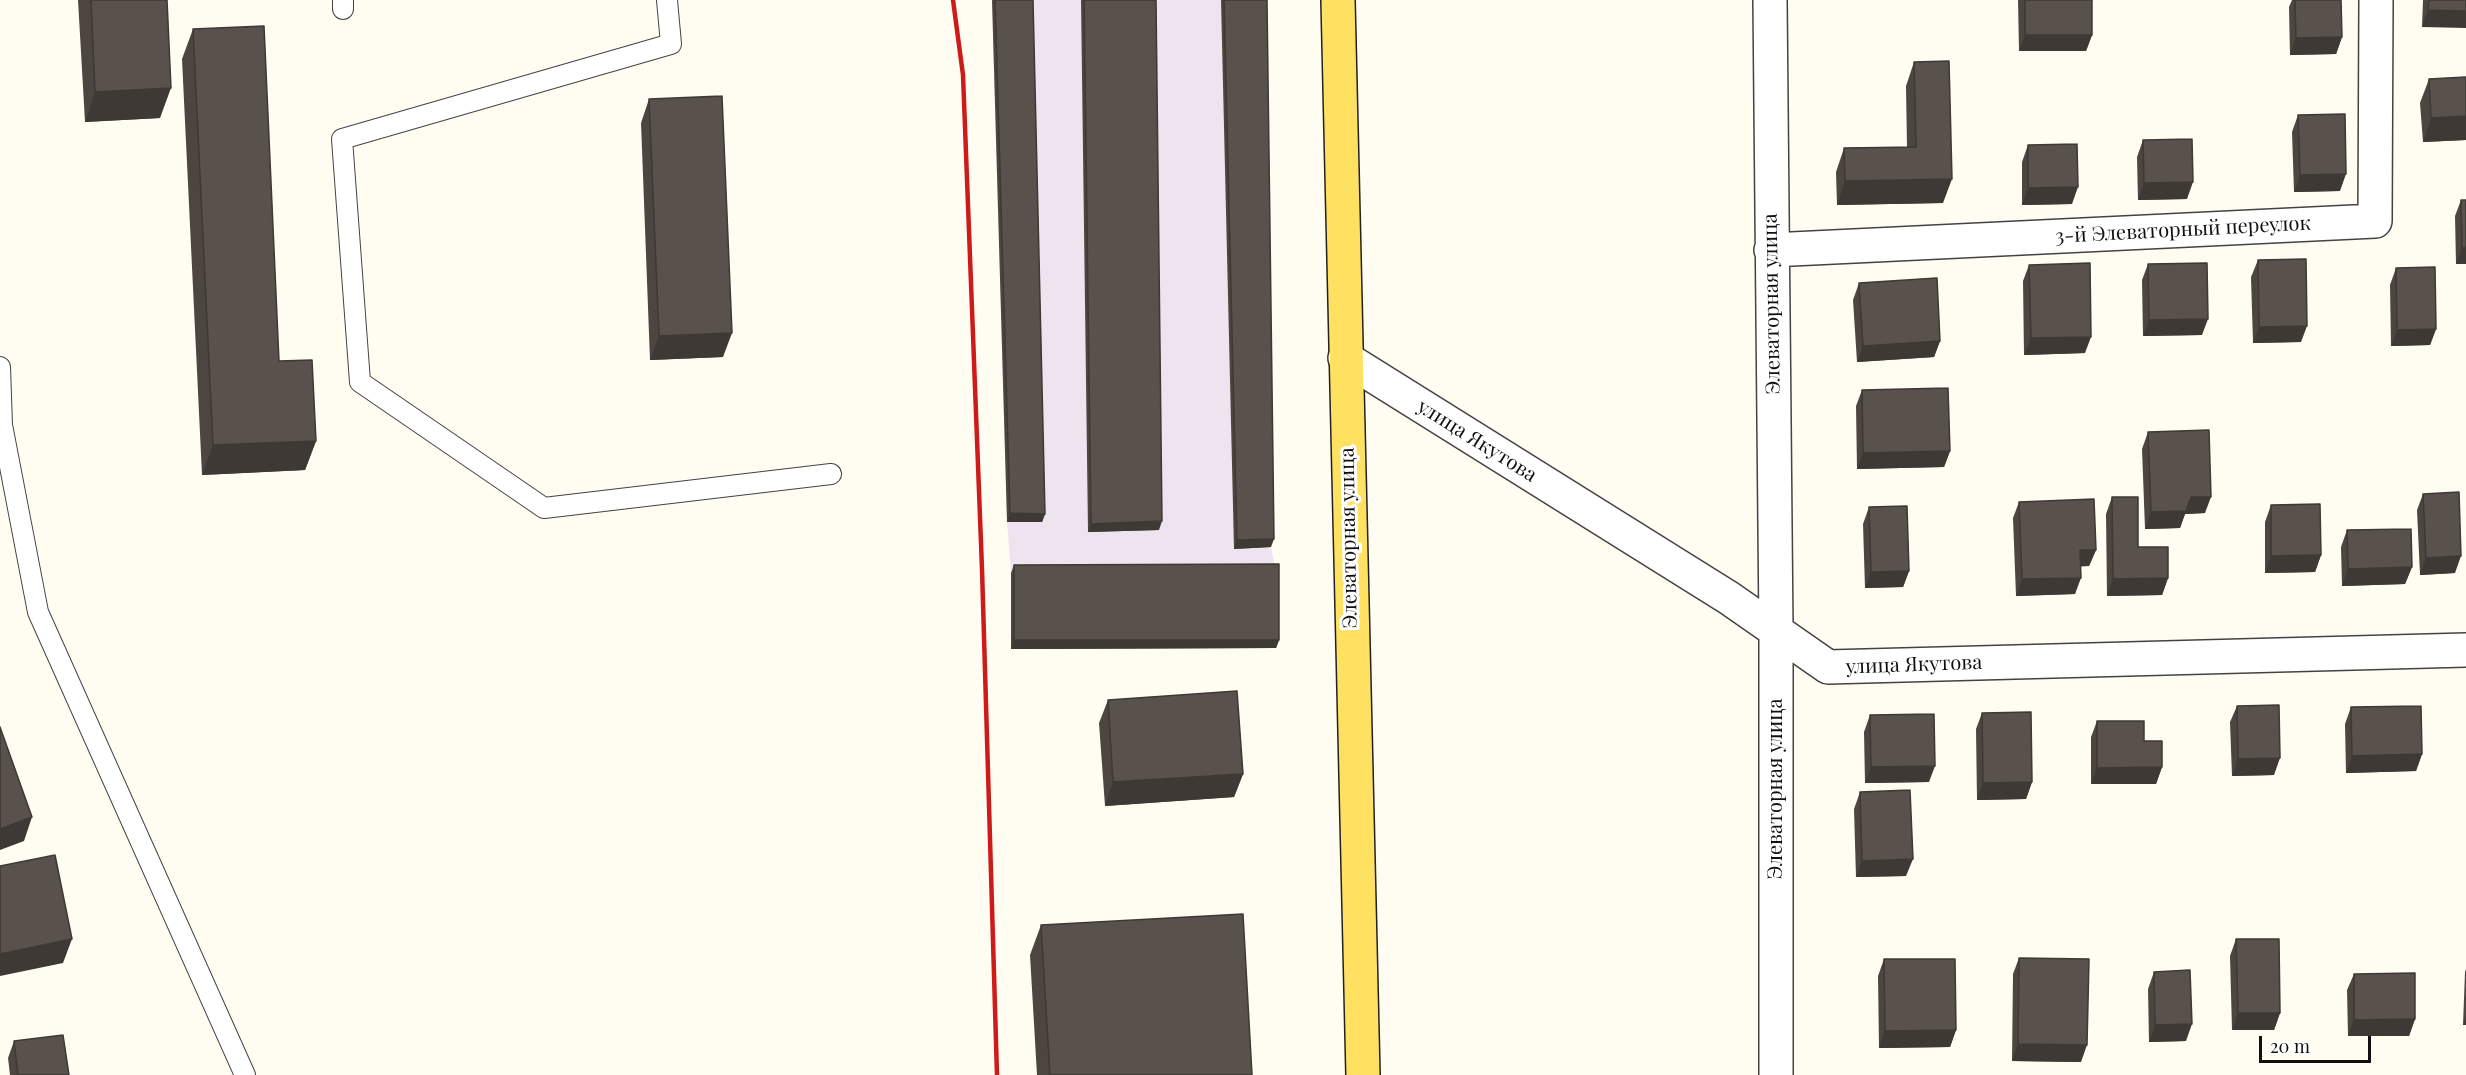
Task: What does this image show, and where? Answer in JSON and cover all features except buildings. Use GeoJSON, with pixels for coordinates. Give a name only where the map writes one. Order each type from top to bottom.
{"type":"FeatureCollection","features":[{"type":"Feature","properties":{"kind":"main road","name":"Элеваторная улица"},"geometry":{"type":"LineString","coordinates":[[1338,0],[1363,1075]]}},
{"type":"Feature","properties":{"kind":"street","name":"Элеваторная улица"},"geometry":{"type":"LineString","coordinates":[[1770,0],[1776,630],[1776,1075]]}},
{"type":"Feature","properties":{"kind":"street","name":"3-й Элеваторный переулок"},"geometry":{"type":"LineString","coordinates":[[1771,250],[2375,221],[2376,0]]}},
{"type":"Feature","properties":{"kind":"street","name":"улица Якутова"},"geometry":{"type":"LineString","coordinates":[[1345,358],[1729,598],[1828,667],[2466,650]]}},
{"type":"Feature","properties":{"kind":"lane"},"geometry":{"type":"LineString","coordinates":[[668,0],[671,44],[342,139],[360,382],[544,508],[831,474]]}},
{"type":"Feature","properties":{"kind":"lane"},"geometry":{"type":"LineString","coordinates":[[0,367],[2,425],[38,612],[245,1075]]}},
{"type":"Feature","properties":{"kind":"shaded area"},"geometry":{"type":"Polygon","coordinates":[[[992,0],[1264,0],[1271,547],[1276,573],[1276,648],[1011,649],[1011,573],[1007,522],[992,0]]]}},
{"type":"Feature","properties":{"kind":"railway"},"geometry":{"type":"LineString","coordinates":[[953,0],[963,75],[982,569],[997,1075]]}}]}
